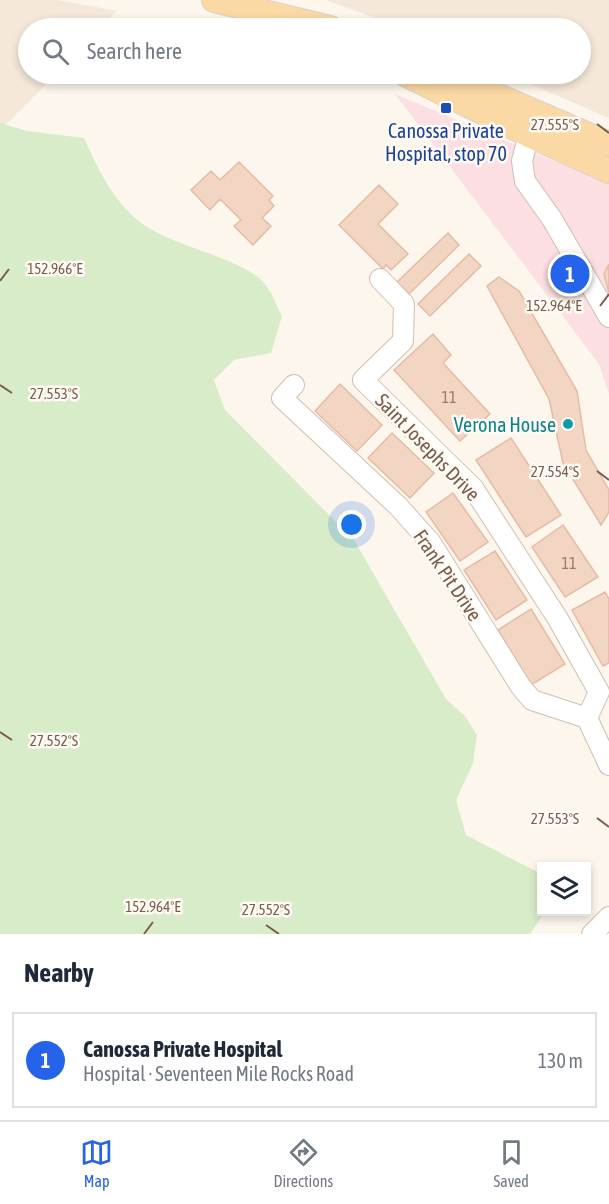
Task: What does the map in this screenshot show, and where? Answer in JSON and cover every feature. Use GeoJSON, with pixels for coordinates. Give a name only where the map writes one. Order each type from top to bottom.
{"type":"FeatureCollection","features":[{"type":"Feature","properties":{"kind":"main road"},"geometry":{"type":"LineString","coordinates":[[214,0],[286,18]]}},
{"type":"Feature","properties":{"kind":"main road"},"geometry":{"type":"LineString","coordinates":[[425,84],[609,171]]}},
{"type":"Feature","properties":{"kind":"main road"},"geometry":{"type":"LineString","coordinates":[[472,84],[609,144]]}},
{"type":"Feature","properties":{"kind":"street"},"geometry":{"type":"LineString","coordinates":[[536,111],[527,134],[522,161],[525,181],[552,219],[609,317]]}},
{"type":"Feature","properties":{"kind":"street","name":"Saint Josephs Drive"},"geometry":{"type":"LineString","coordinates":[[380,279],[404,304],[403,341],[363,380],[438,451],[473,488],[486,507],[558,620],[599,692],[587,718]]}},
{"type":"Feature","properties":{"kind":"street","name":"Frank Pit Drive"},"geometry":{"type":"LineString","coordinates":[[294,385],[282,398],[398,506],[430,543],[526,694],[532,700],[587,718]]}},
{"type":"Feature","properties":{"kind":"street"},"geometry":{"type":"LineString","coordinates":[[587,718],[609,765]]}},
{"type":"Feature","properties":{"kind":"street"},"geometry":{"type":"LineString","coordinates":[[592,934],[609,917]]}},
{"type":"Feature","properties":{"kind":"shaded area"},"geometry":{"type":"Polygon","coordinates":[[[0,0],[58,0],[117,11],[110,18],[18,18],[18,84],[46,84],[0,131],[0,0]]]}},
{"type":"Feature","properties":{"kind":"shaded area"},"geometry":{"type":"Polygon","coordinates":[[[326,0],[609,0],[609,118],[530,84],[591,84],[591,18],[375,18],[326,0]]]}},
{"type":"Feature","properties":{"kind":"shaded area"},"geometry":{"type":"Polygon","coordinates":[[[395,94],[609,184],[609,394],[599,364],[395,94]]]}},
{"type":"Feature","properties":{"kind":"green space"},"geometry":{"type":"Polygon","coordinates":[[[0,123],[27,131],[84,138],[101,173],[130,214],[169,238],[240,266],[254,274],[272,294],[282,316],[271,353],[234,360],[214,380],[225,410],[354,540],[446,699],[465,716],[477,735],[473,763],[456,800],[466,835],[537,872],[537,916],[542,916],[530,934],[0,934],[0,123]]]}},
{"type":"Feature","properties":{"kind":"building"},"geometry":{"type":"Polygon","coordinates":[[[239,162],[273,196],[269,200],[274,206],[262,218],[271,226],[253,245],[234,226],[241,220],[220,199],[210,210],[191,190],[211,171],[220,180],[239,162]]]}},
{"type":"Feature","properties":{"kind":"building"},"geometry":{"type":"Polygon","coordinates":[[[379,185],[398,204],[378,224],[408,254],[391,270],[386,265],[383,269],[339,225],[379,185]]]}},
{"type":"Feature","properties":{"kind":"building"},"geometry":{"type":"Polygon","coordinates":[[[448,233],[459,245],[409,294],[397,282],[448,233]]]}},
{"type":"Feature","properties":{"kind":"building"},"geometry":{"type":"Polygon","coordinates":[[[469,254],[481,266],[430,316],[418,304],[469,254]]]}},
{"type":"Feature","properties":{"kind":"building"},"geometry":{"type":"Polygon","coordinates":[[[609,264],[609,293],[604,274],[609,264]]]}},
{"type":"Feature","properties":{"kind":"building","name":"Verona House"},"geometry":{"type":"Polygon","coordinates":[[[499,277],[519,291],[577,391],[586,450],[609,490],[609,512],[601,525],[563,463],[549,399],[487,286],[499,277]]]}},
{"type":"Feature","properties":{"kind":"building"},"geometry":{"type":"Polygon","coordinates":[[[433,334],[451,355],[443,363],[490,414],[460,441],[394,370],[433,334]]]}},
{"type":"Feature","properties":{"kind":"building"},"geometry":{"type":"Polygon","coordinates":[[[340,384],[382,425],[357,451],[315,411],[340,384]]]}},
{"type":"Feature","properties":{"kind":"building"},"geometry":{"type":"Polygon","coordinates":[[[392,433],[434,473],[410,498],[368,458],[392,433]]]}},
{"type":"Feature","properties":{"kind":"building"},"geometry":{"type":"Polygon","coordinates":[[[511,438],[561,515],[526,537],[476,460],[511,438]]]}},
{"type":"Feature","properties":{"kind":"building"},"geometry":{"type":"Polygon","coordinates":[[[453,493],[488,542],[460,561],[426,512],[453,493]]]}},
{"type":"Feature","properties":{"kind":"building"},"geometry":{"type":"Polygon","coordinates":[[[563,525],[598,577],[565,597],[532,547],[563,525]]]}},
{"type":"Feature","properties":{"kind":"building"},"geometry":{"type":"Polygon","coordinates":[[[495,551],[527,600],[496,620],[464,570],[495,551]]]}},
{"type":"Feature","properties":{"kind":"building"},"geometry":{"type":"Polygon","coordinates":[[[605,592],[609,599],[609,663],[603,666],[572,610],[605,592]]]}},
{"type":"Feature","properties":{"kind":"building"},"geometry":{"type":"Polygon","coordinates":[[[531,609],[565,664],[531,685],[498,630],[531,609]]]}},
{"type":"Feature","properties":{"kind":"place","name":"Canossa Private Hospital, stop 70"},"geometry":{"type":"Point","coordinates":[446,108]}},
{"type":"Feature","properties":{"kind":"place","name":"Canossa Private Hospital"},"geometry":{"type":"Point","coordinates":[570,274]}},
{"type":"Feature","properties":{"kind":"place","name":"Verona House"},"geometry":{"type":"Point","coordinates":[568,424]}}]}
